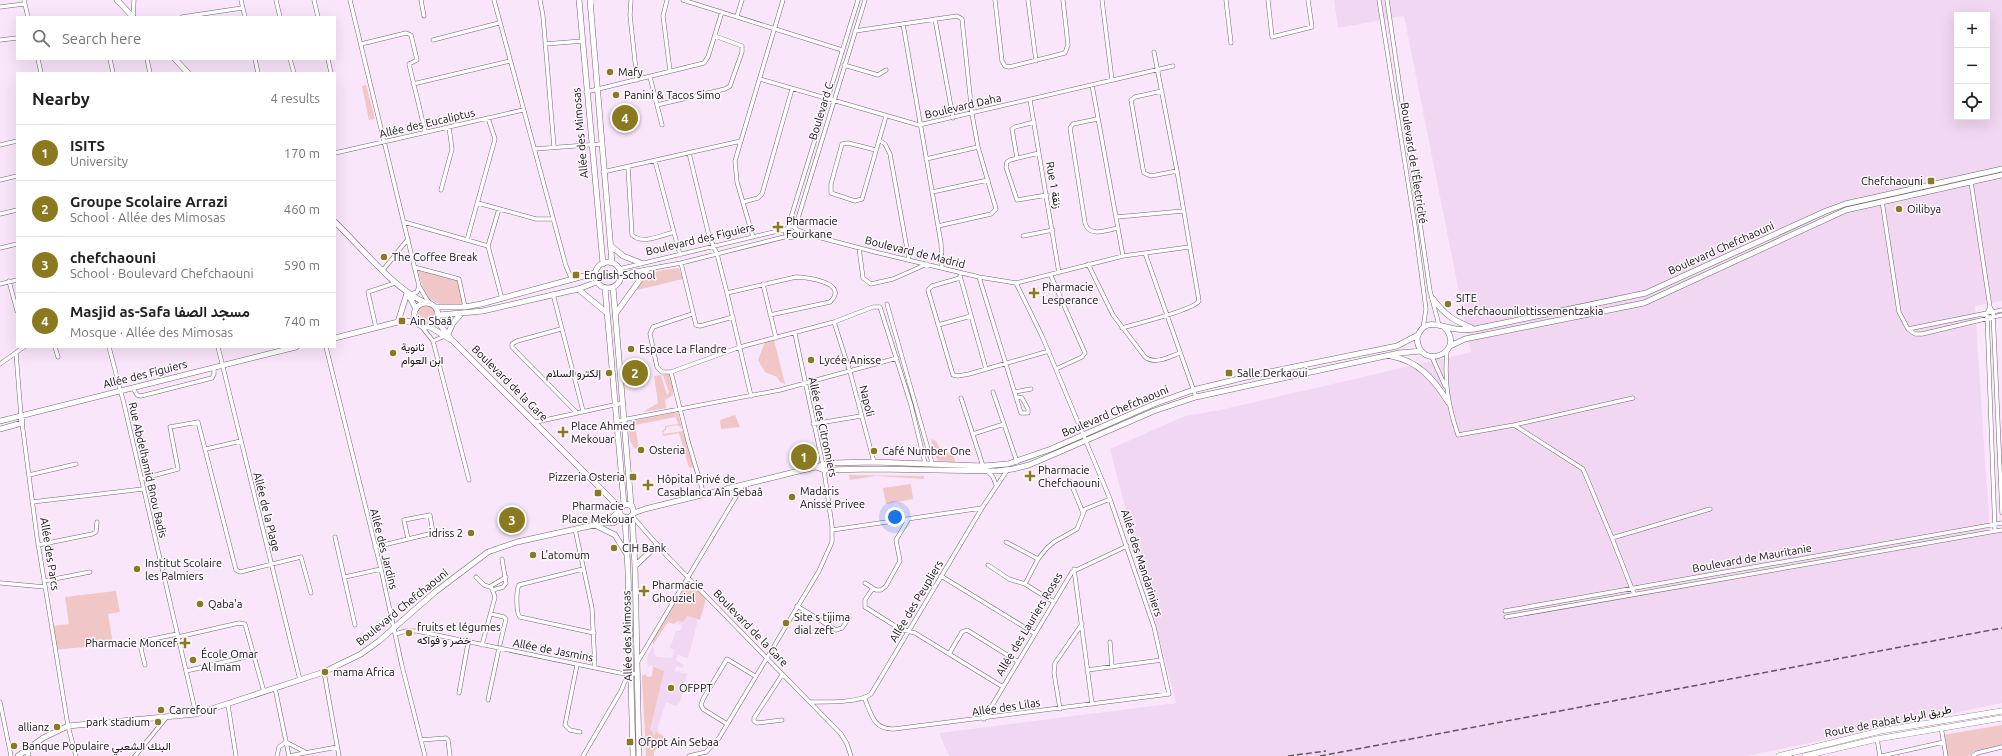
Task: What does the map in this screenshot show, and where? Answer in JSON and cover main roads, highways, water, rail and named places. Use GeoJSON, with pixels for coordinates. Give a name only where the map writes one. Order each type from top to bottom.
{"type":"FeatureCollection","features":[{"type":"Feature","properties":{"kind":"main road","name":"Route de Rabat طريق الرباط"},"geometry":{"type":"LineString","coordinates":[[1779,756],[1818,745],[1880,731],[2002,711]]}},
{"type":"Feature","properties":{"kind":"main road","name":"Route de Rabat طريق الرباط"},"geometry":{"type":"LineString","coordinates":[[1805,756],[1819,754],[1877,739],[2002,718]]}},
{"type":"Feature","properties":{"kind":"railway"},"geometry":{"type":"LineString","coordinates":[[1320,756],[2002,628]]}},
{"type":"Feature","properties":{"kind":"railway"},"geometry":{"type":"LineString","coordinates":[[1288,756],[1326,751]]}},
{"type":"Feature","properties":{"kind":"place","name":"Mafy"},"geometry":{"type":"Point","coordinates":[610,72]}},
{"type":"Feature","properties":{"kind":"place","name":"Panini & Tacos Simo"},"geometry":{"type":"Point","coordinates":[616,95]}},
{"type":"Feature","properties":{"kind":"place","name":"Masjid as-Safa مسجد الصفا"},"geometry":{"type":"Point","coordinates":[625,118]}},
{"type":"Feature","properties":{"kind":"place","name":"Chefchaouni"},"geometry":{"type":"Point","coordinates":[1931,181]}},
{"type":"Feature","properties":{"kind":"place","name":"Oilibya"},"geometry":{"type":"Point","coordinates":[1899,209]}},
{"type":"Feature","properties":{"kind":"place","name":"Pharmacie Fourkane"},"geometry":{"type":"Point","coordinates":[778,227]}},
{"type":"Feature","properties":{"kind":"place","name":"The Coffee Break"},"geometry":{"type":"Point","coordinates":[384,257]}},
{"type":"Feature","properties":{"kind":"place","name":"English-School"},"geometry":{"type":"Point","coordinates":[576,275]}},
{"type":"Feature","properties":{"kind":"place","name":"Pharmacie Lesperance"},"geometry":{"type":"Point","coordinates":[1034,293]}},
{"type":"Feature","properties":{"kind":"place","name":"SITE chefchaounilottissementzakia"},"geometry":{"type":"Point","coordinates":[1448,304]}},
{"type":"Feature","properties":{"kind":"place","name":"Ain Sbaâ"},"geometry":{"type":"Point","coordinates":[402,321]}},
{"type":"Feature","properties":{"kind":"place","name":"Espace La Flandre"},"geometry":{"type":"Point","coordinates":[631,349]}},
{"type":"Feature","properties":{"kind":"place","name":"ثانوية ابن العوام"},"geometry":{"type":"Point","coordinates":[393,353]}},
{"type":"Feature","properties":{"kind":"place","name":"Lycée Anisse"},"geometry":{"type":"Point","coordinates":[811,360]}},
{"type":"Feature","properties":{"kind":"place","name":"إلكترو السلام"},"geometry":{"type":"Point","coordinates":[609,373]}},
{"type":"Feature","properties":{"kind":"place","name":"Groupe Scolaire Arrazi"},"geometry":{"type":"Point","coordinates":[635,373]}},
{"type":"Feature","properties":{"kind":"place","name":"Salle Derkaoui"},"geometry":{"type":"Point","coordinates":[1229,373]}},
{"type":"Feature","properties":{"kind":"place","name":"Place Ahmed Mekouar"},"geometry":{"type":"Point","coordinates":[563,432]}},
{"type":"Feature","properties":{"kind":"place","name":"Osteria"},"geometry":{"type":"Point","coordinates":[641,450]}},
{"type":"Feature","properties":{"kind":"place","name":"Café Number One"},"geometry":{"type":"Point","coordinates":[874,451]}},
{"type":"Feature","properties":{"kind":"place","name":"ISITS"},"geometry":{"type":"Point","coordinates":[804,457]}},
{"type":"Feature","properties":{"kind":"place","name":"Pharmacie Chefchaouni"},"geometry":{"type":"Point","coordinates":[1030,476]}},
{"type":"Feature","properties":{"kind":"place","name":"Pizzeria Osteria"},"geometry":{"type":"Point","coordinates":[633,477]}},
{"type":"Feature","properties":{"kind":"place","name":"Hôpital Privé de Casablanca Aîn Sebaâ"},"geometry":{"type":"Point","coordinates":[648,485]}},
{"type":"Feature","properties":{"kind":"place","name":"Pharmacie Place Mekouar"},"geometry":{"type":"Point","coordinates":[598,493]}},
{"type":"Feature","properties":{"kind":"place","name":"Madaris Anisse Privee"},"geometry":{"type":"Point","coordinates":[792,497]}},
{"type":"Feature","properties":{"kind":"place","name":"chefchaouni"},"geometry":{"type":"Point","coordinates":[512,520]}},
{"type":"Feature","properties":{"kind":"place","name":"idriss 2"},"geometry":{"type":"Point","coordinates":[471,533]}},
{"type":"Feature","properties":{"kind":"place","name":"CIH Bank"},"geometry":{"type":"Point","coordinates":[614,548]}},
{"type":"Feature","properties":{"kind":"place","name":"L'atomum"},"geometry":{"type":"Point","coordinates":[533,555]}},
{"type":"Feature","properties":{"kind":"place","name":"Institut Scolaire les Palmiers"},"geometry":{"type":"Point","coordinates":[137,569]}},
{"type":"Feature","properties":{"kind":"place","name":"Pharmacie Ghouziel"},"geometry":{"type":"Point","coordinates":[644,591]}},
{"type":"Feature","properties":{"kind":"place","name":"Qaba'a"},"geometry":{"type":"Point","coordinates":[200,604]}},
{"type":"Feature","properties":{"kind":"place","name":"Site s tijima dial zeft"},"geometry":{"type":"Point","coordinates":[786,623]}},
{"type":"Feature","properties":{"kind":"place","name":"fruits et légumes خضر و فواكه"},"geometry":{"type":"Point","coordinates":[409,633]}},
{"type":"Feature","properties":{"kind":"place","name":"Pharmacie Moncef"},"geometry":{"type":"Point","coordinates":[185,643]}},
{"type":"Feature","properties":{"kind":"place","name":"École Omar Al Imam"},"geometry":{"type":"Point","coordinates":[193,660]}},
{"type":"Feature","properties":{"kind":"place","name":"mama Africa"},"geometry":{"type":"Point","coordinates":[325,672]}},
{"type":"Feature","properties":{"kind":"place","name":"OFPPT"},"geometry":{"type":"Point","coordinates":[671,688]}},
{"type":"Feature","properties":{"kind":"place","name":"Carrefour"},"geometry":{"type":"Point","coordinates":[161,710]}},
{"type":"Feature","properties":{"kind":"place","name":"park stadium"},"geometry":{"type":"Point","coordinates":[158,722]}},
{"type":"Feature","properties":{"kind":"place","name":"allianz"},"geometry":{"type":"Point","coordinates":[57,727]}},
{"type":"Feature","properties":{"kind":"place","name":"Ofppt Ain Sebaa"},"geometry":{"type":"Point","coordinates":[630,742]}},
{"type":"Feature","properties":{"kind":"place","name":"Banque Populaire البنك الشعبي"},"geometry":{"type":"Point","coordinates":[14,746]}}]}
